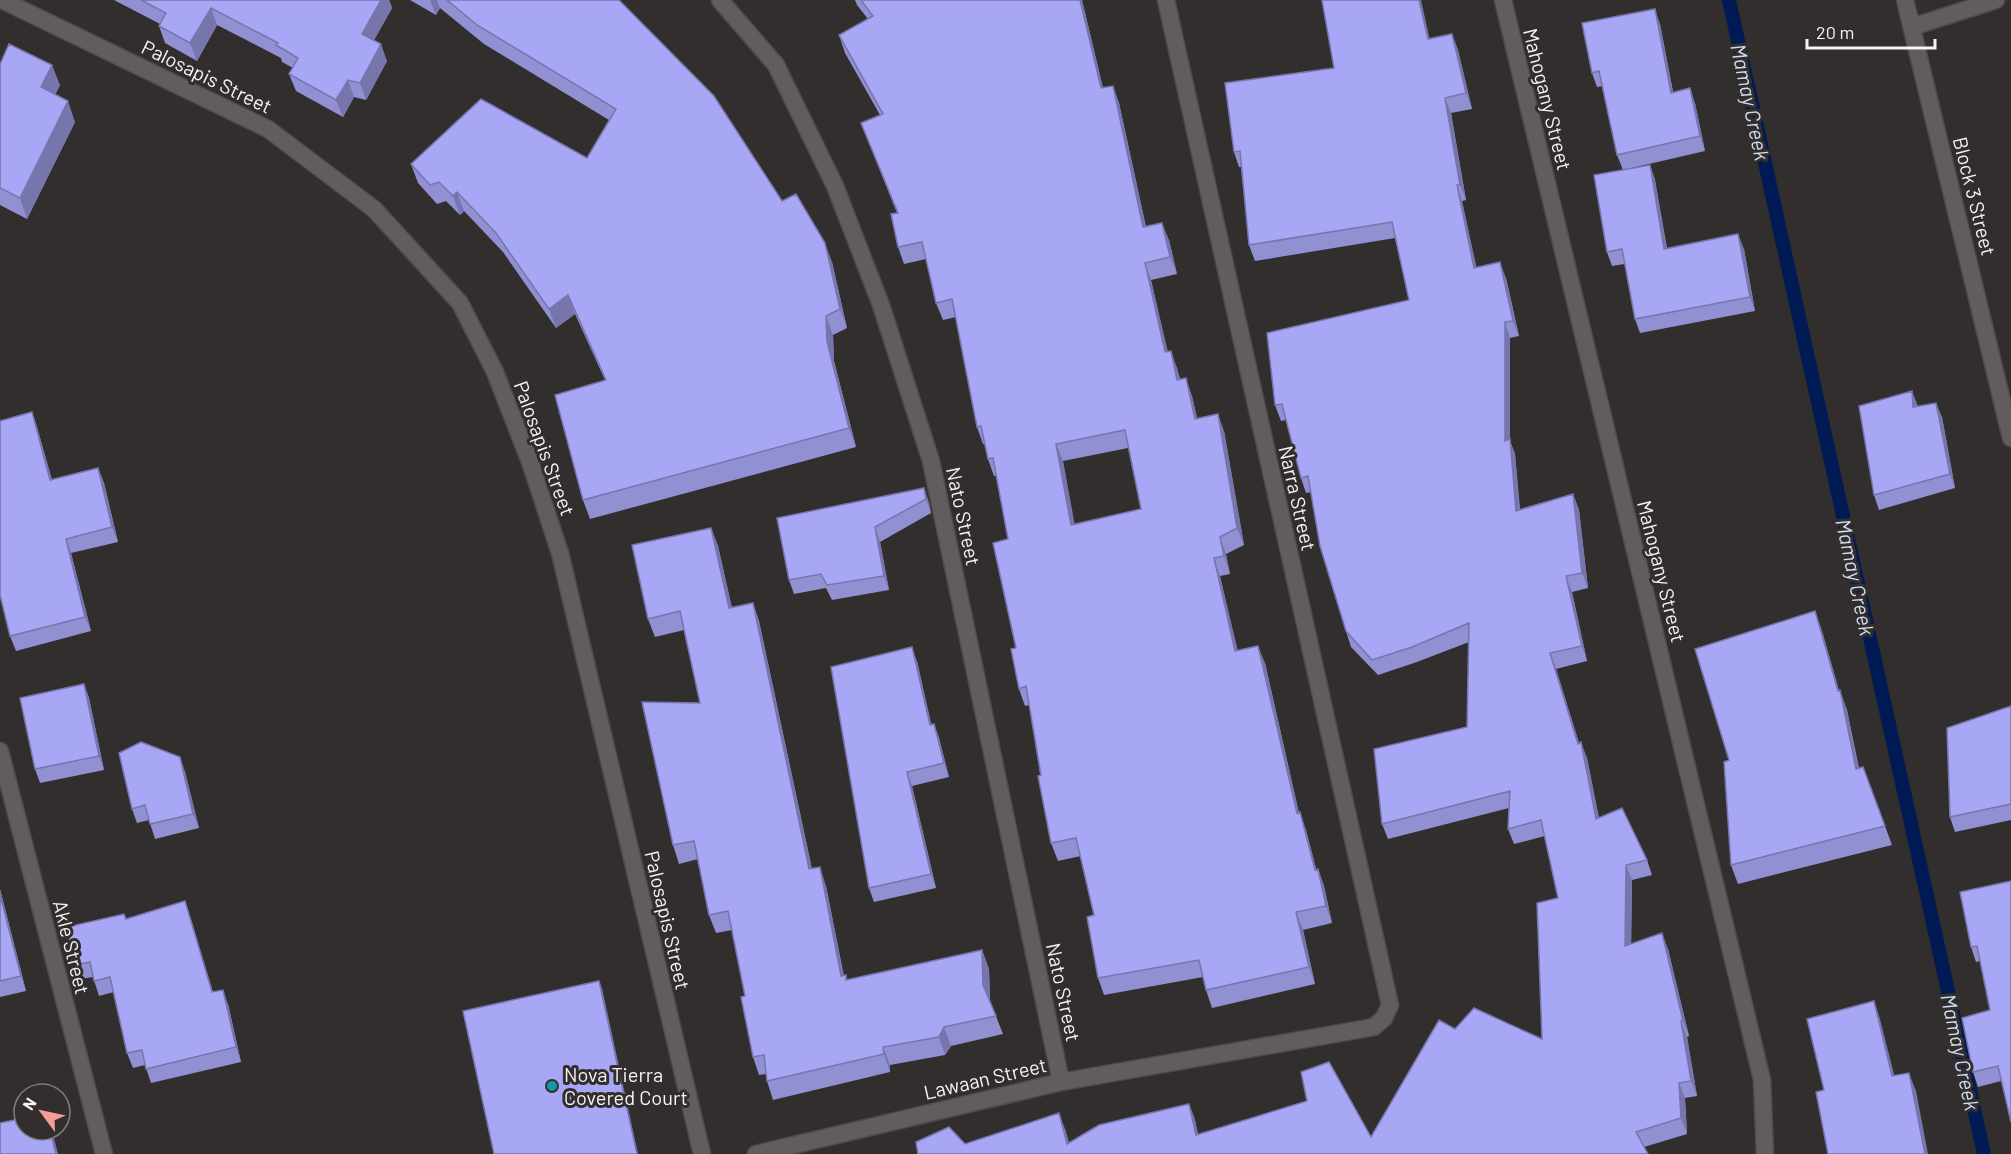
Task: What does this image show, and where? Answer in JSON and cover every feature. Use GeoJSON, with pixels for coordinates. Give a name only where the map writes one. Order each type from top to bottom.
{"type":"FeatureCollection","features":[{"type":"Feature","properties":{"kind":"street","name":"Palosapis Street"},"geometry":{"type":"LineString","coordinates":[[2,0],[268,129],[374,209],[460,303],[503,392],[530,462],[560,553],[702,1154]]}},
{"type":"Feature","properties":{"kind":"street","name":"Nato Street"},"geometry":{"type":"LineString","coordinates":[[720,0],[777,65],[836,186],[881,305],[932,461],[1061,1082]]}},
{"type":"Feature","properties":{"kind":"street","name":"Narra Street"},"geometry":{"type":"LineString","coordinates":[[1166,0],[1390,1005]]}},
{"type":"Feature","properties":{"kind":"street","name":"Mahogany Street"},"geometry":{"type":"LineString","coordinates":[[1503,0],[1762,1080],[1765,1154]]}},
{"type":"Feature","properties":{"kind":"street","name":"Block 3 Street"},"geometry":{"type":"LineString","coordinates":[[1905,0],[2008,404],[2011,438]]}},
{"type":"Feature","properties":{"kind":"street"},"geometry":{"type":"LineString","coordinates":[[1912,27],[1996,0]]}},
{"type":"Feature","properties":{"kind":"street","name":"Akle Street"},"geometry":{"type":"LineString","coordinates":[[0,751],[104,1154]]}},
{"type":"Feature","properties":{"kind":"street","name":"Lawaan Street"},"geometry":{"type":"LineString","coordinates":[[756,1154],[1061,1082],[1374,1027],[1384,1018],[1390,1005]]}},
{"type":"Feature","properties":{"kind":"building"},"geometry":{"type":"Polygon","coordinates":[[[141,0],[381,0],[362,34],[381,44],[360,83],[348,80],[336,100],[289,74],[298,58],[276,45],[278,43],[211,8],[190,43],[159,26],[166,13],[141,0]]]}},
{"type":"Feature","properties":{"kind":"building"},"geometry":{"type":"Polygon","coordinates":[[[447,0],[619,0],[714,96],[782,201],[796,194],[825,243],[840,309],[826,316],[827,342],[849,428],[583,500],[555,395],[606,380],[568,295],[549,309],[496,233],[457,192],[453,196],[439,182],[430,185],[411,164],[481,99],[587,158],[616,109],[477,25],[447,0]]]}},
{"type":"Feature","properties":{"kind":"building"},"geometry":{"type":"Polygon","coordinates":[[[861,0],[1080,0],[1101,88],[1113,86],[1143,227],[1162,223],[1170,257],[1145,263],[1165,352],[1171,351],[1177,380],[1186,378],[1195,419],[1218,414],[1237,528],[1220,537],[1224,556],[1214,558],[1235,651],[1258,646],[1297,813],[1300,812],[1315,870],[1318,869],[1326,906],[1296,912],[1309,967],[1206,990],[1199,960],[1098,978],[1087,917],[1094,915],[1076,838],[1051,843],[1038,776],[1041,775],[1026,686],[1019,689],[1011,649],[1016,648],[993,543],[1008,539],[993,458],[988,459],[981,426],[977,427],[952,299],[936,303],[922,242],[898,247],[891,214],[898,213],[861,123],[883,114],[839,35],[873,16],[861,0]],[[1125,430],[1056,444],[1071,525],[1141,509],[1125,430]]]}},
{"type":"Feature","properties":{"kind":"building"},"geometry":{"type":"Polygon","coordinates":[[[1322,0],[1419,0],[1428,39],[1452,34],[1466,93],[1445,98],[1460,185],[1457,185],[1474,268],[1500,262],[1513,321],[1505,322],[1505,441],[1510,439],[1516,511],[1573,494],[1582,573],[1566,576],[1582,646],[1550,653],[1578,744],[1581,742],[1596,819],[1622,808],[1647,860],[1626,865],[1625,946],[1662,933],[1683,1021],[1681,1021],[1691,1081],[1679,1083],[1681,1118],[1636,1132],[1648,1154],[918,1154],[916,1142],[949,1127],[965,1144],[1059,1113],[1067,1144],[1099,1125],[1189,1104],[1196,1135],[1307,1101],[1301,1072],[1329,1062],[1371,1137],[1439,1020],[1455,1029],[1474,1008],[1542,1039],[1537,903],[1558,898],[1541,820],[1508,829],[1510,791],[1382,824],[1374,749],[1467,727],[1469,623],[1412,647],[1372,660],[1346,631],[1320,546],[1308,476],[1301,478],[1282,404],[1275,405],[1267,333],[1409,300],[1392,222],[1249,245],[1240,151],[1234,152],[1225,83],[1334,68],[1322,0]]]}},
{"type":"Feature","properties":{"kind":"building"},"geometry":{"type":"Polygon","coordinates":[[[1655,9],[1671,93],[1690,88],[1700,136],[1617,155],[1599,71],[1592,73],[1582,23],[1655,9]]]}},
{"type":"Feature","properties":{"kind":"building"},"geometry":{"type":"Polygon","coordinates":[[[9,44],[52,65],[41,87],[68,101],[20,198],[0,188],[0,64],[9,44]]]}},
{"type":"Feature","properties":{"kind":"building"},"geometry":{"type":"Polygon","coordinates":[[[1650,165],[1664,249],[1738,234],[1750,297],[1635,319],[1622,249],[1607,252],[1594,175],[1650,165]]]}},
{"type":"Feature","properties":{"kind":"building"},"geometry":{"type":"Polygon","coordinates":[[[1912,391],[1913,407],[1936,403],[1950,474],[1874,495],[1859,406],[1912,391]]]}},
{"type":"Feature","properties":{"kind":"building"},"geometry":{"type":"Polygon","coordinates":[[[32,412],[50,480],[98,468],[112,527],[66,539],[85,617],[10,636],[0,595],[0,421],[32,412]]]}},
{"type":"Feature","properties":{"kind":"building"},"geometry":{"type":"Polygon","coordinates":[[[924,488],[926,499],[875,527],[884,576],[827,585],[821,574],[789,580],[777,518],[924,488]]]}},
{"type":"Feature","properties":{"kind":"building"},"geometry":{"type":"Polygon","coordinates":[[[711,528],[729,608],[753,603],[809,869],[820,867],[841,976],[846,975],[846,980],[982,950],[983,985],[996,1016],[944,1027],[939,1037],[883,1047],[884,1054],[767,1081],[764,1055],[753,1057],[741,997],[745,996],[728,911],[709,915],[694,841],[673,845],[642,702],[700,703],[680,611],[648,619],[632,545],[711,528]]]}},
{"type":"Feature","properties":{"kind":"building"},"geometry":{"type":"Polygon","coordinates":[[[1815,611],[1838,691],[1840,690],[1856,769],[1863,767],[1885,826],[1731,865],[1724,762],[1729,760],[1695,649],[1815,611]]]}},
{"type":"Feature","properties":{"kind":"building"},"geometry":{"type":"Polygon","coordinates":[[[912,647],[930,725],[934,724],[944,763],[907,772],[931,874],[869,888],[831,667],[912,647]]]}},
{"type":"Feature","properties":{"kind":"building"},"geometry":{"type":"Polygon","coordinates":[[[84,684],[99,756],[35,769],[20,698],[84,684]]]}},
{"type":"Feature","properties":{"kind":"building"},"geometry":{"type":"Polygon","coordinates":[[[2011,706],[2011,804],[1950,817],[1947,728],[2011,706]]]}},
{"type":"Feature","properties":{"kind":"building"},"geometry":{"type":"Polygon","coordinates":[[[141,742],[180,757],[193,814],[150,824],[145,805],[132,809],[119,753],[141,742]]]}},
{"type":"Feature","properties":{"kind":"building"},"geometry":{"type":"Polygon","coordinates":[[[2011,881],[2011,1122],[1998,1066],[1973,1072],[1962,1018],[1990,1010],[1977,946],[1971,947],[1960,892],[2011,881]]]}},
{"type":"Feature","properties":{"kind":"building"},"geometry":{"type":"Polygon","coordinates":[[[0,895],[21,976],[0,981],[0,895]]]}},
{"type":"Feature","properties":{"kind":"building"},"geometry":{"type":"Polygon","coordinates":[[[185,901],[212,992],[223,990],[236,1047],[146,1069],[142,1050],[127,1053],[110,977],[94,981],[90,962],[75,965],[67,927],[124,914],[126,919],[185,901]]]}},
{"type":"Feature","properties":{"kind":"building","name":"Nova Tierra Covered Court"},"geometry":{"type":"Polygon","coordinates":[[[599,981],[637,1154],[494,1154],[463,1011],[599,981]]]}},
{"type":"Feature","properties":{"kind":"building"},"geometry":{"type":"Polygon","coordinates":[[[1874,1001],[1892,1076],[1909,1073],[1925,1154],[1828,1154],[1816,1092],[1824,1090],[1807,1019],[1874,1001]]]}},
{"type":"Feature","properties":{"kind":"building"},"geometry":{"type":"Polygon","coordinates":[[[12,1120],[12,1142],[53,1142],[56,1154],[0,1154],[0,1123],[12,1120]]]}},
{"type":"Feature","properties":{"kind":"waterway","name":"Mamay Creek"},"geometry":{"type":"LineString","coordinates":[[1729,0],[1984,1154]]}},
{"type":"Feature","properties":{"kind":"place","name":"Nova Tierra Covered Court"},"geometry":{"type":"Point","coordinates":[552,1086]}}]}
